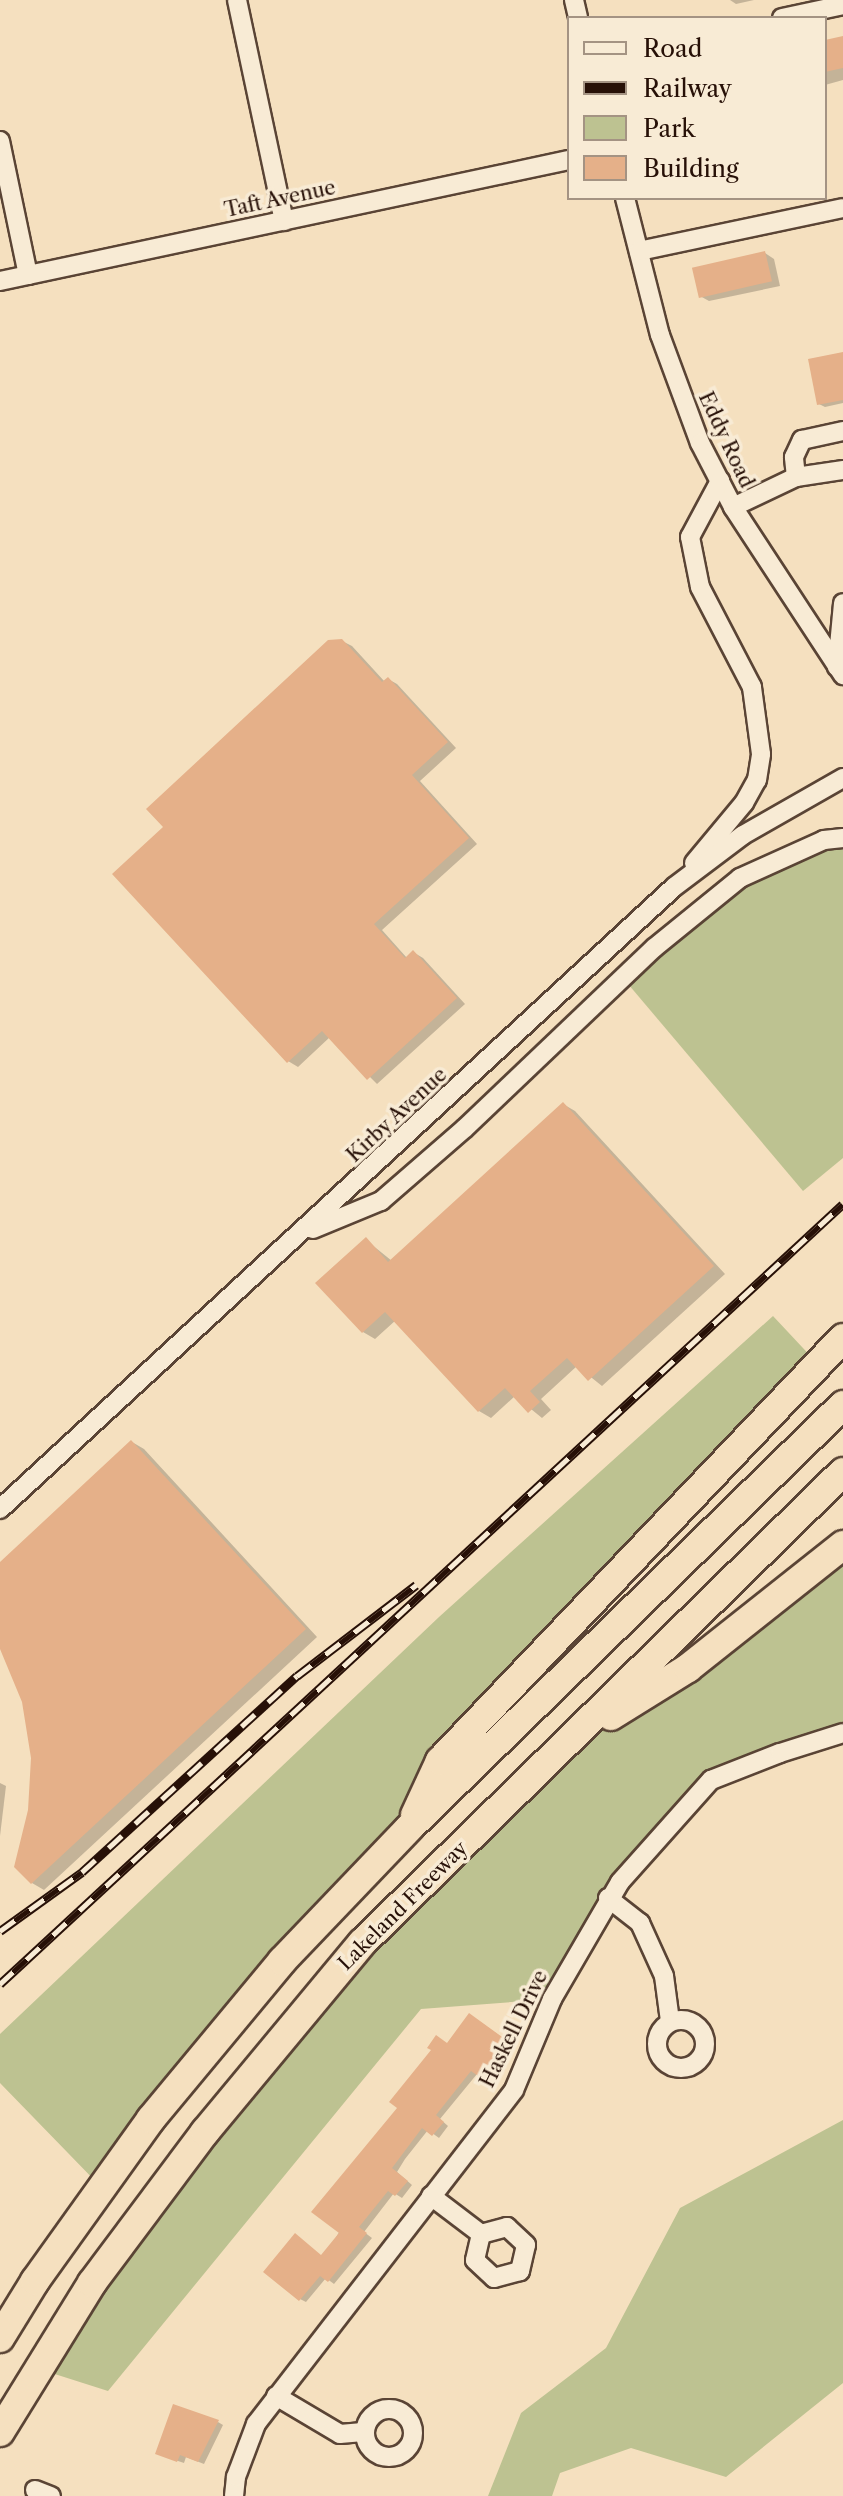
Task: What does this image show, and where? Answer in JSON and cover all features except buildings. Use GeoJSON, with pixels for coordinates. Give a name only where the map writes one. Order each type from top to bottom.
{"type":"FeatureCollection","features":[{"type":"Feature","properties":{"kind":"highway"},"geometry":{"type":"LineString","coordinates":[[409,1828],[440,1761],[843,1338]]}},
{"type":"Feature","properties":{"kind":"highway"},"geometry":{"type":"LineString","coordinates":[[0,2338],[35,2281],[151,2119],[282,1961],[409,1828],[843,1405]]}},
{"type":"Feature","properties":{"kind":"highway","name":"Lakeland Freeway"},"geometry":{"type":"LineString","coordinates":[[0,2432],[92,2283],[205,2132],[362,1943],[843,1472]]}},
{"type":"Feature","properties":{"kind":"highway"},"geometry":{"type":"LineString","coordinates":[[566,1744],[688,1668],[843,1545]]}},
{"type":"Feature","properties":{"kind":"street"},"geometry":{"type":"LineString","coordinates":[[237,0],[284,221]]}},
{"type":"Feature","properties":{"kind":"street"},"geometry":{"type":"LineString","coordinates":[[791,16],[843,5]]}},
{"type":"Feature","properties":{"kind":"street"},"geometry":{"type":"LineString","coordinates":[[0,141],[28,275]]}},
{"type":"Feature","properties":{"kind":"street","name":"Taft Avenue"},"geometry":{"type":"LineString","coordinates":[[0,281],[567,160]]}},
{"type":"Feature","properties":{"kind":"street","name":"Eddy Road"},"geometry":{"type":"LineString","coordinates":[[626,200],[660,335],[680,393],[720,481],[733,507],[840,671]]}},
{"type":"Feature","properties":{"kind":"street"},"geometry":{"type":"LineString","coordinates":[[639,251],[843,208]]}},
{"type":"Feature","properties":{"kind":"street"},"geometry":{"type":"LineString","coordinates":[[796,477],[794,457],[802,440],[843,431]]}},
{"type":"Feature","properties":{"kind":"street"},"geometry":{"type":"LineString","coordinates":[[733,507],[796,477],[843,470]]}},
{"type":"Feature","properties":{"kind":"street"},"geometry":{"type":"LineString","coordinates":[[674,887],[744,803],[757,780],[761,754],[752,687],[700,587],[690,537],[720,481]]}},
{"type":"Feature","properties":{"kind":"street"},"geometry":{"type":"LineString","coordinates":[[840,671],[843,603]]}},
{"type":"Feature","properties":{"kind":"street","name":"Kirby Avenue"},"geometry":{"type":"LineString","coordinates":[[0,1509],[303,1233],[674,887],[743,835],[843,778]]}},
{"type":"Feature","properties":{"kind":"street"},"geometry":{"type":"LineString","coordinates":[[303,1233],[381,1201],[465,1128],[654,948],[740,878],[824,840],[843,838]]}},
{"type":"Feature","properties":{"kind":"street","name":"Haskell Drive"},"geometry":{"type":"LineString","coordinates":[[234,2496],[245,2449],[256,2424],[514,2090],[552,1999],[608,1898],[711,1780],[843,1733]]}},
{"type":"Feature","properties":{"kind":"street"},"geometry":{"type":"LineString","coordinates":[[608,1898],[640,1923],[664,1976],[670,2021]]}},
{"type":"Feature","properties":{"kind":"street"},"geometry":{"type":"LineString","coordinates":[[431,2196],[481,2234]]}},
{"type":"Feature","properties":{"kind":"street"},"geometry":{"type":"LineString","coordinates":[[276,2396],[340,2434],[363,2432]]}},
{"type":"Feature","properties":{"kind":"green space"},"geometry":{"type":"Polygon","coordinates":[[[843,838],[843,1158],[803,1191],[623,978],[740,878],[843,838]]]}},
{"type":"Feature","properties":{"kind":"green space"},"geometry":{"type":"Polygon","coordinates":[[[773,1316],[817,1363],[536,1657],[409,1828],[102,2188],[0,2083],[0,2034],[439,1617],[773,1316]]]}},
{"type":"Feature","properties":{"kind":"green space"},"geometry":{"type":"Polygon","coordinates":[[[843,1545],[843,1733],[711,1780],[620,1882],[552,1999],[421,2009],[108,2391],[39,2369],[205,2132],[566,1744],[843,1545]]]}},
{"type":"Feature","properties":{"kind":"green space"},"geometry":{"type":"Polygon","coordinates":[[[843,2120],[843,2383],[726,2477],[631,2448],[560,2473],[552,2496],[488,2496],[521,2413],[606,2348],[680,2208],[843,2120]]]}},
{"type":"Feature","properties":{"kind":"railway"},"geometry":{"type":"LineString","coordinates":[[0,1984],[843,1204]]}},
{"type":"Feature","properties":{"kind":"railway"},"geometry":{"type":"LineString","coordinates":[[0,1931],[82,1872],[297,1676],[416,1585]]}}]}
